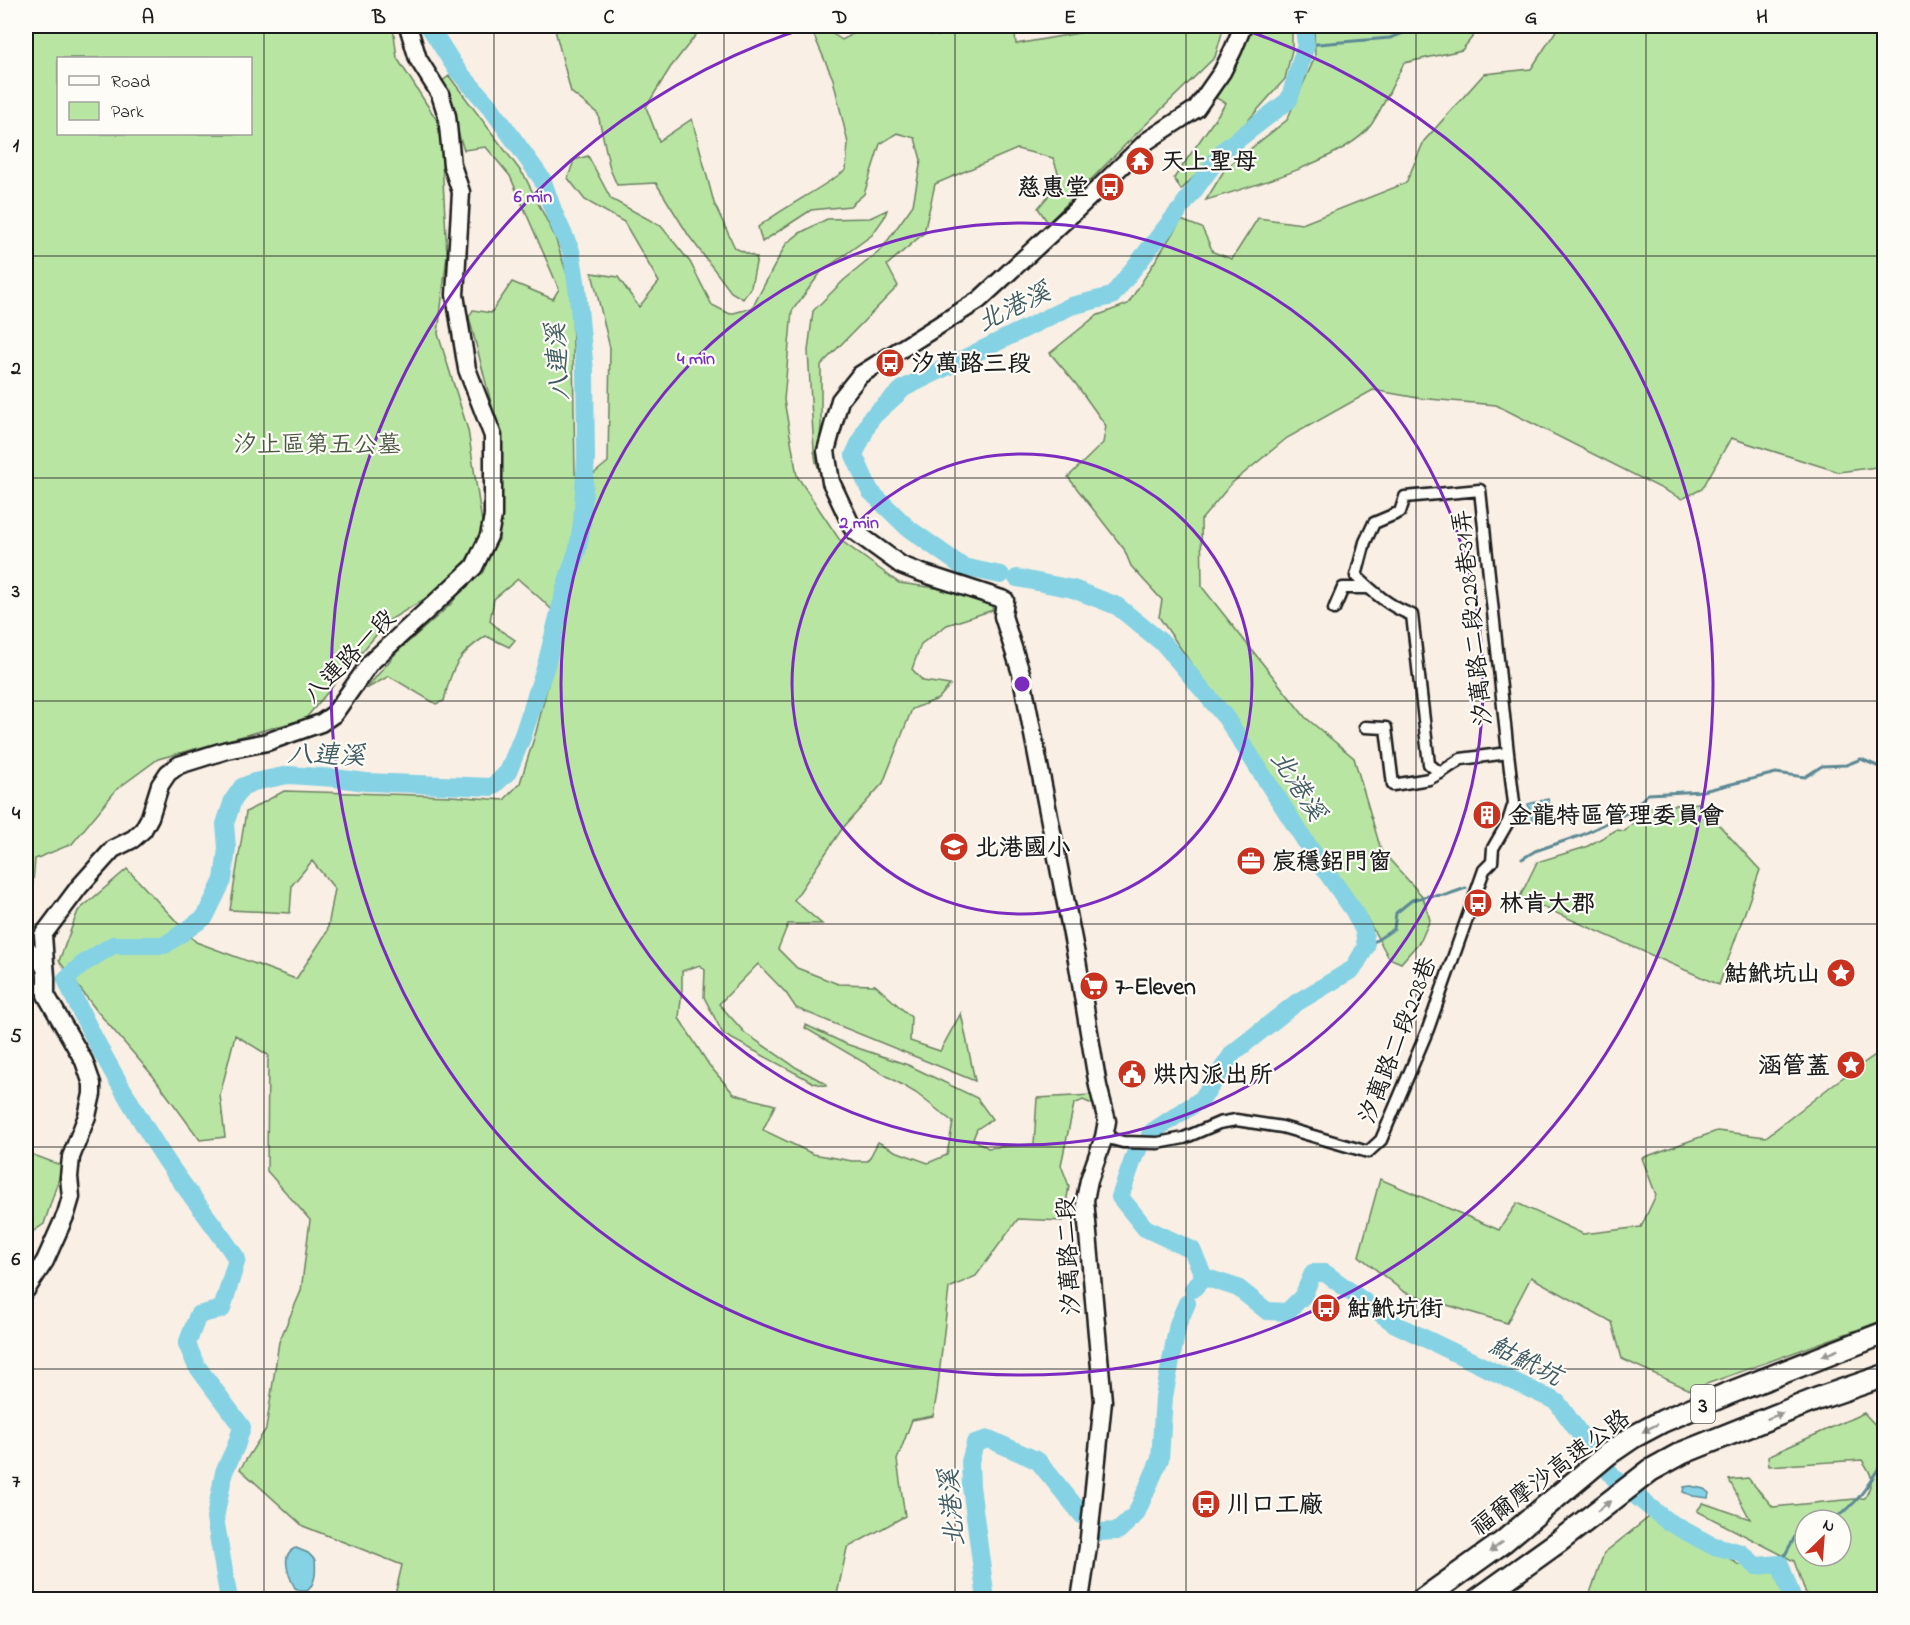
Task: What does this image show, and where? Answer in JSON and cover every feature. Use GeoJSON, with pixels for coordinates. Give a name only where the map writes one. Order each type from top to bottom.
{"type":"FeatureCollection","features":[{"type":"Feature","properties":{"kind":"highway","name":"福爾摩沙高速公路"},"geometry":{"type":"LineString","coordinates":[[1422,1599],[1503,1542],[1608,1454],[1634,1437],[1663,1421],[1884,1333]]}},
{"type":"Feature","properties":{"kind":"highway","name":"3"},"geometry":{"type":"LineString","coordinates":[[1478,1599],[1558,1542],[1651,1470],[1715,1438],[1884,1376]]}},
{"type":"Feature","properties":{"kind":"street","name":"八連路一段"},"geometry":{"type":"LineString","coordinates":[[26,1290],[45,1261],[66,1214],[71,1197],[69,1177],[71,1157],[87,1116],[92,1094],[92,1084],[84,1061],[46,995],[43,935],[64,905],[113,849],[143,831],[160,785],[168,773],[179,765],[227,750],[267,742],[321,723],[334,714],[370,663],[474,567],[489,536],[493,516],[493,436],[467,369],[455,296],[461,192],[452,165],[447,116],[440,94],[418,59],[408,26]]}},
{"type":"Feature","properties":{"kind":"street","name":"汐萬路二段"},"geometry":{"type":"LineString","coordinates":[[1080,1599],[1089,1538],[1103,1401],[1085,1200],[1107,1121],[1098,1086],[1077,960],[1021,673],[1003,616],[1005,600],[901,565],[854,531],[831,482],[826,451],[840,400],[860,375],[979,300],[1147,141],[1196,109],[1222,72],[1242,26]]}},
{"type":"Feature","properties":{"kind":"street","name":"汐萬路二段228巷31弄"},"geometry":{"type":"LineString","coordinates":[[1368,588],[1356,576],[1365,542],[1374,523],[1400,512],[1405,497],[1480,490],[1514,803],[1508,822],[1493,848],[1492,862],[1484,870],[1479,885]]}},
{"type":"Feature","properties":{"kind":"street"},"geometry":{"type":"LineString","coordinates":[[1334,609],[1343,588],[1368,588],[1402,612],[1412,615],[1429,764],[1440,773]]}},
{"type":"Feature","properties":{"kind":"street","name":"汐萬路二段228巷31弄"},"geometry":{"type":"LineString","coordinates":[[1365,727],[1386,728],[1393,785],[1429,779],[1461,759],[1508,753]]}},
{"type":"Feature","properties":{"kind":"street","name":"汐萬路二段228巷"},"geometry":{"type":"LineString","coordinates":[[1104,1137],[1124,1142],[1158,1143],[1184,1138],[1220,1123],[1236,1120],[1282,1127],[1368,1152],[1381,1140],[1428,1029],[1456,944],[1479,885]]}},
{"type":"Feature","properties":{"kind":"street"},"geometry":{"type":"LineString","coordinates":[[26,946],[31,948],[46,977]]}},
{"type":"Feature","properties":{"kind":"green space","name":"汐止區第五公墓"},"geometry":{"type":"Polygon","coordinates":[[[26,26],[393,26],[397,58],[440,125],[447,254],[438,334],[468,430],[483,529],[465,562],[439,590],[388,621],[305,719],[158,759],[117,789],[72,844],[35,859],[29,928],[26,924],[26,26]]]}},
{"type":"Feature","properties":{"kind":"green space"},"geometry":{"type":"Polygon","coordinates":[[[554,26],[703,26],[670,68],[646,107],[659,141],[692,119],[714,203],[735,248],[757,258],[751,287],[743,299],[731,292],[689,236],[656,183],[617,185],[610,169],[598,114],[571,92],[554,26]]]}},
{"type":"Feature","properties":{"kind":"green space"},"geometry":{"type":"Polygon","coordinates":[[[815,26],[821,26],[842,40],[868,26],[939,36],[939,26],[1014,26],[1016,44],[1096,30],[1094,26],[1224,26],[1215,57],[1048,223],[1038,208],[1061,181],[1053,158],[1017,149],[935,184],[924,233],[887,265],[898,286],[821,365],[819,450],[821,474],[814,450],[808,351],[813,311],[844,280],[881,250],[913,205],[921,160],[915,138],[897,133],[880,144],[864,194],[850,206],[811,210],[762,242],[758,227],[846,170],[848,143],[833,79],[812,31],[815,26]]]}},
{"type":"Feature","properties":{"kind":"green space"},"geometry":{"type":"Polygon","coordinates":[[[1251,26],[1292,26],[1292,50],[1285,79],[1181,190],[1174,178],[1226,103],[1216,98],[1239,60],[1251,26]]]}},
{"type":"Feature","properties":{"kind":"green space"},"geometry":{"type":"Polygon","coordinates":[[[1314,26],[1481,26],[1462,50],[1404,63],[1371,125],[1359,137],[1341,149],[1295,171],[1206,200],[1225,169],[1287,120],[1315,57],[1314,26]]]}},
{"type":"Feature","properties":{"kind":"green space"},"geometry":{"type":"Polygon","coordinates":[[[1559,26],[1884,26],[1884,466],[1839,472],[1731,438],[1702,489],[1682,499],[1496,405],[1418,398],[1373,390],[1287,438],[1232,483],[1201,520],[1202,587],[1305,717],[1354,758],[1381,850],[1423,897],[1430,920],[1421,940],[1401,963],[1389,958],[1366,917],[1159,617],[1162,600],[1131,566],[1124,549],[1068,477],[1103,443],[1106,426],[1050,353],[1096,316],[1128,304],[1181,220],[1202,228],[1213,252],[1232,259],[1258,218],[1302,224],[1406,183],[1424,141],[1484,74],[1531,69],[1559,26]]]}},
{"type":"Feature","properties":{"kind":"green space"},"geometry":{"type":"Polygon","coordinates":[[[449,76],[525,177],[555,237],[572,290],[575,474],[591,476],[608,462],[610,348],[592,273],[618,277],[639,307],[659,282],[624,222],[585,200],[568,178],[574,160],[588,156],[611,199],[661,226],[690,262],[712,305],[730,314],[752,308],[786,244],[800,233],[827,219],[870,218],[887,210],[872,235],[821,272],[792,311],[784,400],[797,476],[839,539],[899,583],[973,593],[990,599],[993,610],[947,625],[921,644],[912,669],[923,681],[950,685],[938,699],[912,709],[883,783],[842,829],[794,900],[822,924],[788,924],[778,949],[797,968],[838,984],[875,985],[911,1017],[910,1041],[940,1051],[961,1013],[975,1081],[796,1008],[786,993],[758,964],[719,1004],[745,1033],[797,1068],[825,1083],[826,1086],[814,1083],[723,1034],[704,997],[705,970],[700,965],[682,971],[679,1018],[709,1065],[734,1094],[775,1105],[763,1130],[813,1154],[852,1161],[868,1161],[878,1142],[928,1163],[947,1155],[953,1122],[916,1093],[805,1028],[806,1025],[846,1044],[908,1065],[977,1098],[992,1119],[977,1129],[973,1139],[988,1148],[1034,1144],[1037,1098],[1092,1095],[1092,1104],[1083,1100],[1074,1104],[1061,1165],[1069,1186],[1063,1221],[1018,1219],[976,1276],[949,1288],[933,1416],[912,1420],[897,1460],[905,1516],[847,1548],[836,1599],[394,1599],[402,1565],[303,1526],[240,1469],[266,1429],[279,1342],[301,1291],[310,1220],[267,1171],[268,1055],[235,1035],[220,1095],[225,1137],[200,1140],[153,1076],[97,1011],[59,961],[78,911],[127,869],[196,942],[296,979],[327,932],[335,889],[312,861],[292,885],[290,913],[230,910],[246,812],[284,791],[451,796],[504,800],[520,783],[536,732],[564,622],[518,579],[494,599],[490,621],[515,640],[509,647],[486,636],[469,649],[453,671],[444,701],[436,704],[389,676],[366,689],[396,653],[451,604],[499,540],[498,430],[469,317],[473,310],[491,313],[512,282],[553,299],[559,289],[510,176],[486,147],[464,150],[441,82],[449,76]]]}},
{"type":"Feature","properties":{"kind":"green space"},"geometry":{"type":"Polygon","coordinates":[[[1699,803],[1760,870],[1719,985],[1520,897],[1537,862],[1586,847],[1616,830],[1625,831],[1649,807],[1699,803]]]}},
{"type":"Feature","properties":{"kind":"green space"},"geometry":{"type":"Polygon","coordinates":[[[1884,1049],[1884,1320],[1690,1390],[1622,1359],[1612,1322],[1531,1277],[1507,1323],[1404,1292],[1359,1256],[1380,1179],[1499,1230],[1517,1203],[1583,1234],[1641,1227],[1656,1195],[1642,1158],[1717,1131],[1766,1137],[1835,1083],[1884,1049]]]}},
{"type":"Feature","properties":{"kind":"green space"},"geometry":{"type":"Polygon","coordinates":[[[26,1144],[31,1154],[63,1166],[44,1224],[26,1236],[26,1144]]]}},
{"type":"Feature","properties":{"kind":"green space"},"geometry":{"type":"Polygon","coordinates":[[[1864,1413],[1884,1434],[1884,1561],[1876,1599],[1808,1599],[1797,1568],[1853,1568],[1853,1508],[1793,1508],[1793,1560],[1697,1511],[1703,1503],[1750,1519],[1729,1480],[1748,1478],[1773,1507],[1865,1498],[1870,1487],[1871,1475],[1862,1460],[1769,1466],[1768,1456],[1864,1413]]]}},
{"type":"Feature","properties":{"kind":"green space"},"geometry":{"type":"Polygon","coordinates":[[[1658,1510],[1739,1565],[1773,1564],[1784,1599],[1588,1599],[1604,1553],[1658,1510]]]}},
{"type":"Feature","properties":{"kind":"water"},"geometry":{"type":"Polygon","coordinates":[[[1548,799],[1553,815],[1532,820],[1528,804],[1548,799]]]}},
{"type":"Feature","properties":{"kind":"water"},"geometry":{"type":"Polygon","coordinates":[[[1684,1487],[1704,1489],[1709,1493],[1708,1498],[1683,1492],[1684,1487]]]}},
{"type":"Feature","properties":{"kind":"water"},"geometry":{"type":"Polygon","coordinates":[[[296,1548],[308,1553],[315,1560],[314,1581],[307,1591],[295,1588],[288,1572],[288,1555],[296,1548]]]}},
{"type":"Feature","properties":{"kind":"waterway","name":"八連溪"},"geometry":{"type":"LineString","coordinates":[[229,1600],[215,1518],[224,1472],[242,1427],[196,1365],[187,1344],[198,1315],[222,1309],[237,1259],[149,1133],[95,1040],[66,979],[84,963],[113,945],[165,945],[205,917],[223,880],[227,848],[225,824],[233,800],[242,787],[254,782],[288,775],[366,782],[492,787],[508,772],[523,735],[546,665],[567,581],[578,548],[582,522],[586,458],[585,371],[577,287],[571,251],[542,179],[491,108],[457,70],[429,26]]}},
{"type":"Feature","properties":{"kind":"waterway","name":"北港溪"},"geometry":{"type":"LineString","coordinates":[[1184,204],[1224,150],[1289,100],[1306,45],[1304,26]]}},
{"type":"Feature","properties":{"kind":"waterway"},"geometry":{"type":"LineString","coordinates":[[1306,45],[1390,38],[1422,26]]}},
{"type":"Feature","properties":{"kind":"waterway","name":"北港溪"},"geometry":{"type":"LineString","coordinates":[[1001,575],[963,567],[908,528],[870,491],[854,455],[871,418],[904,388],[1071,306],[1112,296],[1178,212]]}},
{"type":"Feature","properties":{"kind":"waterway","name":"北港溪"},"geometry":{"type":"LineString","coordinates":[[1017,578],[1073,589],[1117,606],[1165,645],[1226,718],[1311,850],[1354,911],[1364,931],[1366,947],[1353,969],[1296,1003],[1233,1053],[1202,1099],[1150,1135]]}},
{"type":"Feature","properties":{"kind":"waterway"},"geometry":{"type":"LineString","coordinates":[[1522,859],[1535,851],[1582,835],[1627,813],[1648,794],[1703,791],[1776,773],[1805,777],[1822,766],[1846,765],[1861,759],[1884,769]]}},
{"type":"Feature","properties":{"kind":"waterway"},"geometry":{"type":"LineString","coordinates":[[1366,947],[1394,929],[1396,913],[1412,900],[1446,895],[1466,888]]}},
{"type":"Feature","properties":{"kind":"waterway","name":"北港溪"},"geometry":{"type":"LineString","coordinates":[[1138,1150],[1120,1197],[1145,1228],[1192,1250],[1204,1277],[1193,1289]]}},
{"type":"Feature","properties":{"kind":"waterway","name":"鮕鮘坑"},"geometry":{"type":"LineString","coordinates":[[1204,1277],[1238,1288],[1267,1311],[1287,1312],[1303,1296],[1313,1273],[1325,1273],[1395,1324],[1557,1402],[1615,1479],[1667,1521],[1711,1545],[1741,1553],[1756,1566],[1780,1564],[1793,1600]]}},
{"type":"Feature","properties":{"kind":"waterway","name":"北港溪"},"geometry":{"type":"LineString","coordinates":[[1097,1532],[1118,1531],[1136,1514],[1160,1459],[1164,1397],[1178,1324],[1187,1303]]}},
{"type":"Feature","properties":{"kind":"waterway","name":"北港溪"},"geometry":{"type":"LineString","coordinates":[[986,1600],[971,1486],[970,1462],[975,1443],[989,1439],[1038,1461],[1083,1516]]}},
{"type":"Feature","properties":{"kind":"waterway"},"geometry":{"type":"LineString","coordinates":[[1849,1508],[1884,1460]]}},
{"type":"Feature","properties":{"kind":"waterway"},"geometry":{"type":"LineString","coordinates":[[1780,1564],[1793,1540]]}},
{"type":"Feature","properties":{"kind":"place","name":"天上聖母"},"geometry":{"type":"Point","coordinates":[1140,161]}},
{"type":"Feature","properties":{"kind":"place","name":"慈惠堂"},"geometry":{"type":"Point","coordinates":[1110,187]}},
{"type":"Feature","properties":{"kind":"place","name":"汐萬路三段"},"geometry":{"type":"Point","coordinates":[890,363]}},
{"type":"Feature","properties":{"kind":"place","name":"金龍特區管理委員會"},"geometry":{"type":"Point","coordinates":[1487,815]}},
{"type":"Feature","properties":{"kind":"place","name":"北港國小"},"geometry":{"type":"Point","coordinates":[954,847]}},
{"type":"Feature","properties":{"kind":"place","name":"宸穩鋁門窗"},"geometry":{"type":"Point","coordinates":[1251,861]}},
{"type":"Feature","properties":{"kind":"place","name":"林肯大郡"},"geometry":{"type":"Point","coordinates":[1478,903]}},
{"type":"Feature","properties":{"kind":"place","name":"鮕鮘坑山"},"geometry":{"type":"Point","coordinates":[1841,973]}},
{"type":"Feature","properties":{"kind":"place","name":"7-Eleven"},"geometry":{"type":"Point","coordinates":[1094,986]}},
{"type":"Feature","properties":{"kind":"place","name":"涵管蓋"},"geometry":{"type":"Point","coordinates":[1851,1065]}},
{"type":"Feature","properties":{"kind":"place","name":"烘內派出所"},"geometry":{"type":"Point","coordinates":[1132,1074]}},
{"type":"Feature","properties":{"kind":"place","name":"鮕鮘坑街"},"geometry":{"type":"Point","coordinates":[1326,1308]}},
{"type":"Feature","properties":{"kind":"place","name":"川口工廠"},"geometry":{"type":"Point","coordinates":[1206,1504]}}]}
